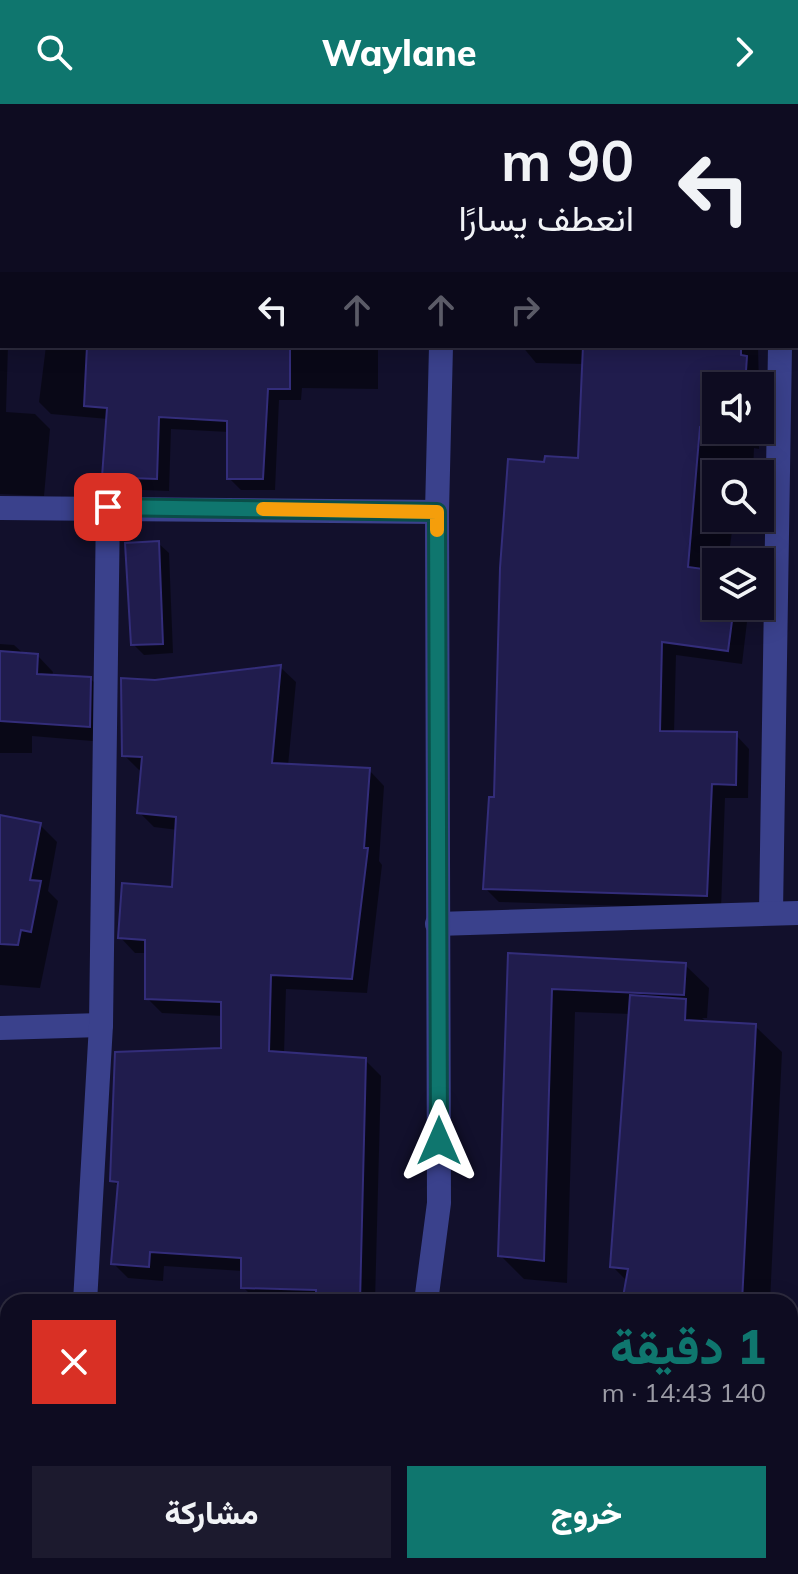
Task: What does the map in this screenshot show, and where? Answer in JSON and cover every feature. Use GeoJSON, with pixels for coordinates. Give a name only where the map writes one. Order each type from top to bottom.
{"type":"FeatureCollection","features":[{"type":"Feature","properties":{"kind":"street"},"geometry":{"type":"LineString","coordinates":[[427,1294],[439,1203],[437,512],[441,348]]}},
{"type":"Feature","properties":{"kind":"street"},"geometry":{"type":"LineString","coordinates":[[771,912],[780,348]]}},
{"type":"Feature","properties":{"kind":"street"},"geometry":{"type":"LineString","coordinates":[[85,1294],[101,1025],[108,507]]}},
{"type":"Feature","properties":{"kind":"street"},"geometry":{"type":"LineString","coordinates":[[0,508],[437,512]]}},
{"type":"Feature","properties":{"kind":"street"},"geometry":{"type":"LineString","coordinates":[[437,924],[798,913]]}},
{"type":"Feature","properties":{"kind":"street"},"geometry":{"type":"LineString","coordinates":[[0,1028],[101,1025]]}},
{"type":"Feature","properties":{"kind":"building"},"geometry":{"type":"Polygon","coordinates":[[[87,348],[290,348],[290,389],[268,389],[263,479],[227,479],[227,421],[159,417],[157,479],[102,477],[107,408],[84,406],[87,348]]]}},
{"type":"Feature","properties":{"kind":"building"},"geometry":{"type":"Polygon","coordinates":[[[583,348],[741,348],[741,355],[747,356],[746,372],[702,372],[702,427],[688,567],[702,569],[702,620],[732,620],[728,651],[662,642],[660,731],[737,732],[736,785],[712,784],[707,896],[483,889],[489,797],[494,797],[500,568],[508,459],[544,462],[545,456],[578,458],[583,348]]]}},
{"type":"Feature","properties":{"kind":"building"},"geometry":{"type":"Polygon","coordinates":[[[159,541],[163,644],[131,645],[125,543],[159,541]]]}},
{"type":"Feature","properties":{"kind":"building"},"geometry":{"type":"Polygon","coordinates":[[[0,651],[38,654],[37,674],[91,677],[90,727],[0,721],[0,651]]]}},
{"type":"Feature","properties":{"kind":"building"},"geometry":{"type":"Polygon","coordinates":[[[281,665],[272,763],[370,768],[364,848],[368,848],[352,979],[271,975],[269,1051],[366,1058],[360,1294],[241,1288],[241,1258],[150,1252],[149,1267],[111,1264],[118,1182],[110,1181],[115,1052],[221,1048],[221,1002],[145,999],[145,940],[118,938],[122,883],[172,887],[176,817],[137,813],[142,757],[122,756],[121,678],[155,680],[281,665]]]}},
{"type":"Feature","properties":{"kind":"building"},"geometry":{"type":"Polygon","coordinates":[[[0,815],[41,823],[30,880],[41,881],[31,932],[21,930],[18,945],[0,944],[0,815]]]}},
{"type":"Feature","properties":{"kind":"building"},"geometry":{"type":"Polygon","coordinates":[[[508,953],[686,963],[684,995],[552,989],[544,1261],[498,1256],[508,953]]]}},
{"type":"Feature","properties":{"kind":"building"},"geometry":{"type":"Polygon","coordinates":[[[630,995],[686,999],[685,1020],[756,1024],[742,1294],[624,1294],[628,1269],[610,1267],[630,995]]]}},
{"type":"Feature","properties":{"kind":"slow traffic"},"geometry":{"type":"LineString","coordinates":[[263,509],[437,512],[437,530]]}},
{"type":"Feature","properties":{"kind":"route"},"geometry":{"type":"LineString","coordinates":[[108,507],[437,512],[439,1141]]}}]}
